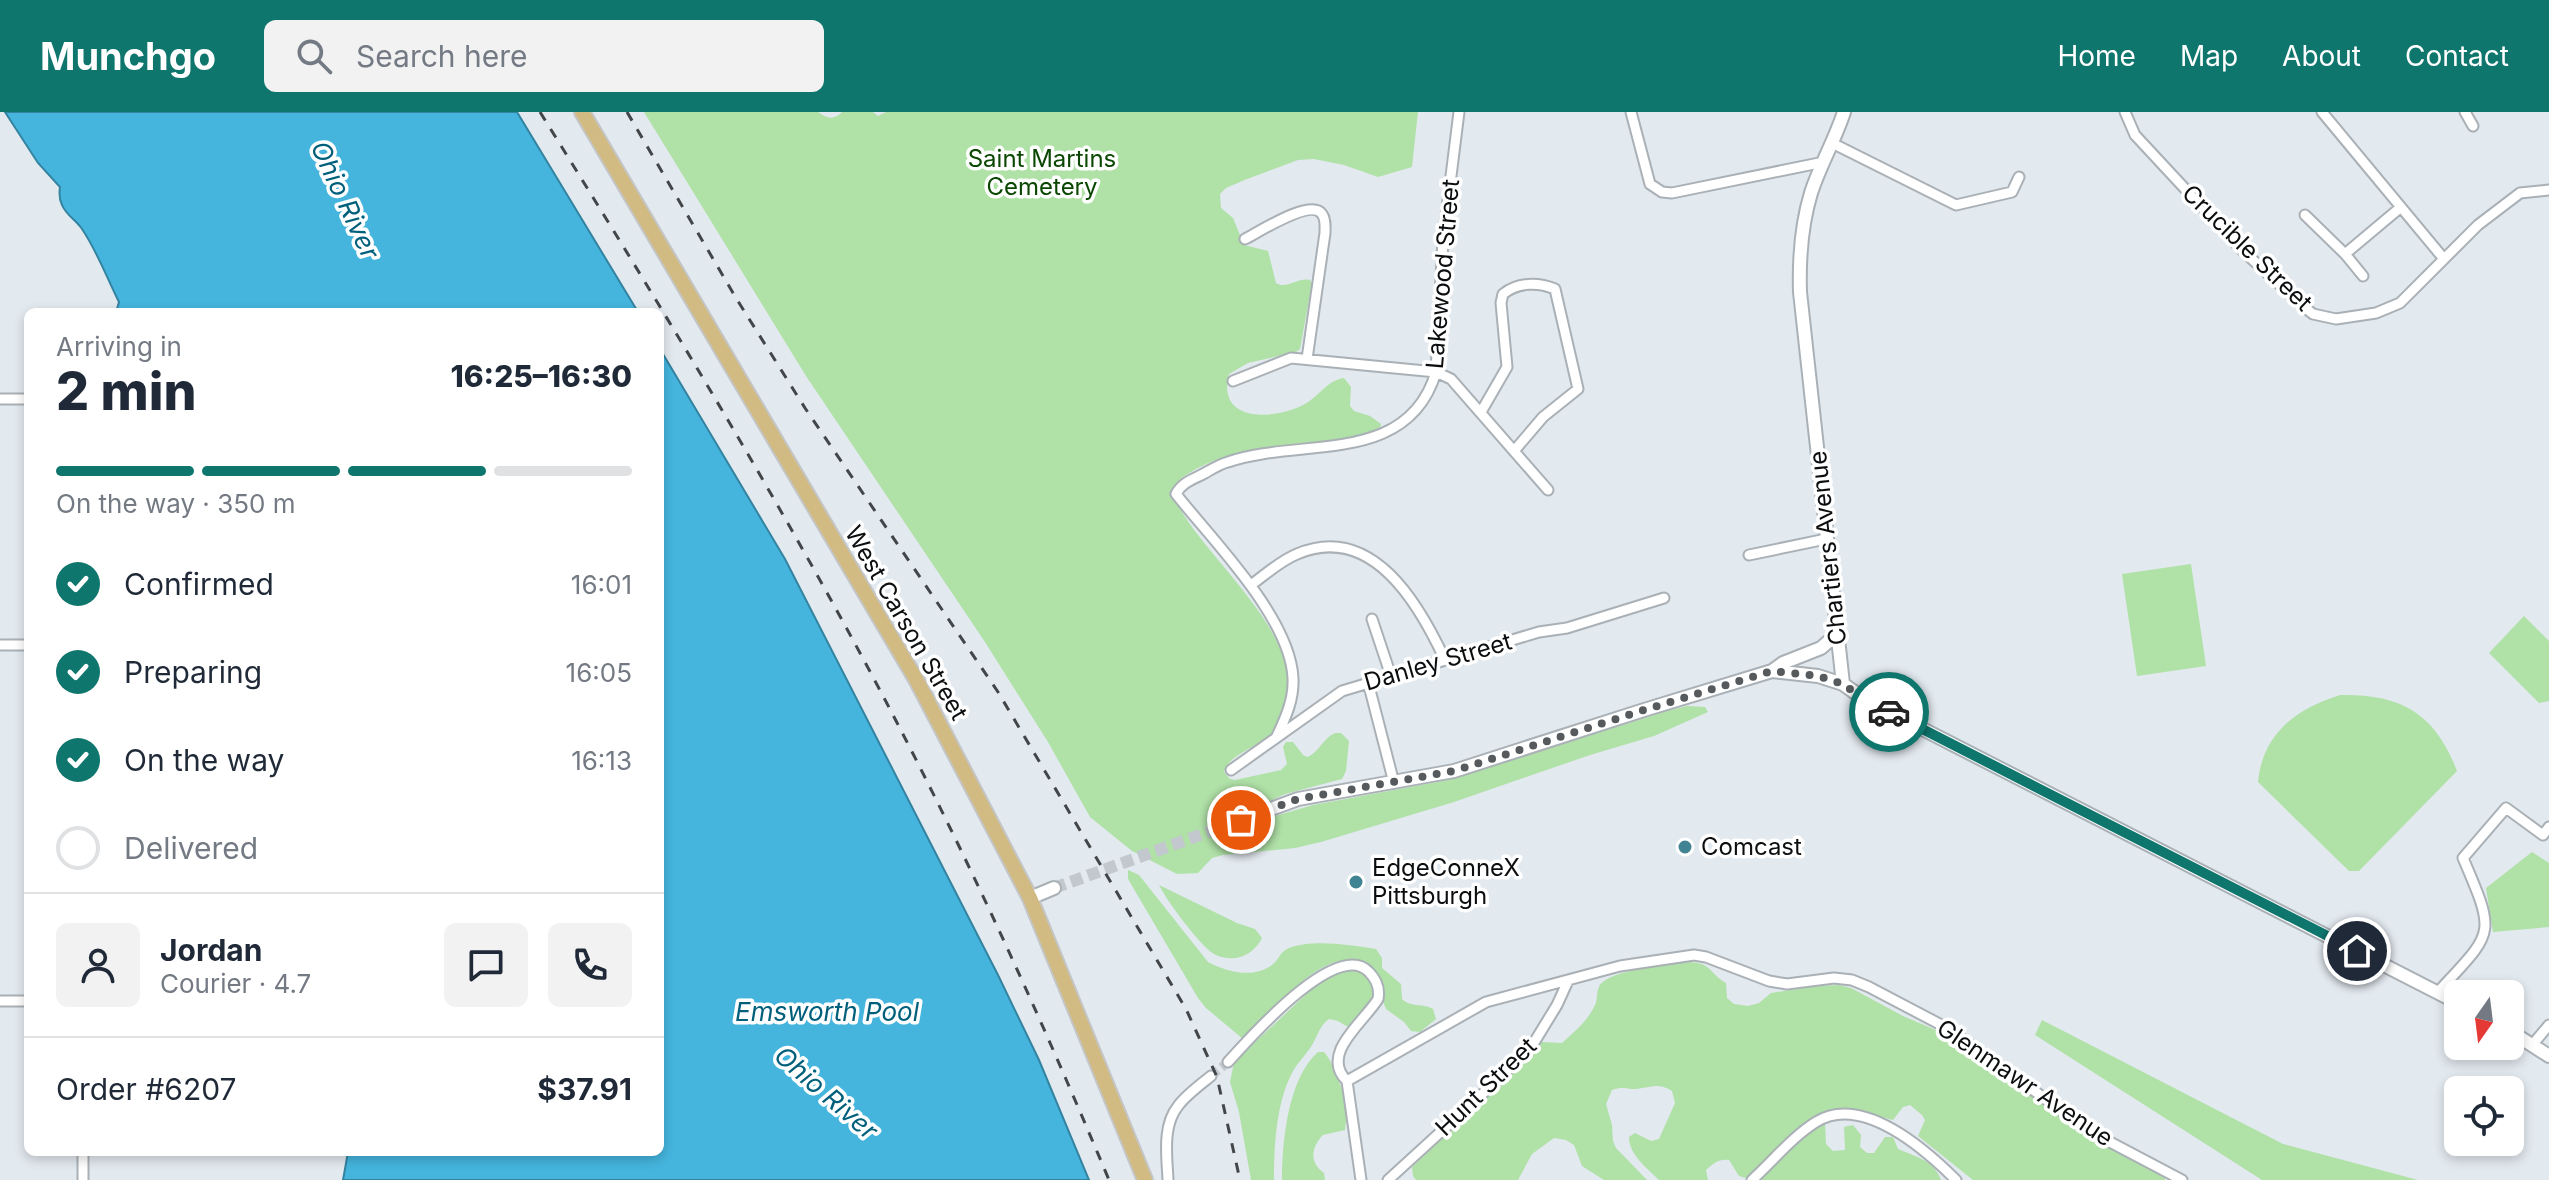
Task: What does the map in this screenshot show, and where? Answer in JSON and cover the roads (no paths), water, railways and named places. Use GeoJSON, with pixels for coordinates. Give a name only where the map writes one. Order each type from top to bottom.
{"type":"FeatureCollection","features":[{"type":"Feature","properties":{"kind":"main road","name":"West Carson Street"},"geometry":{"type":"LineString","coordinates":[[582,112],[917,681],[1030,898],[1145,1180]]}},
{"type":"Feature","properties":{"kind":"street","name":"Lakewood Street"},"geometry":{"type":"LineString","coordinates":[[1251,585],[1176,494],[1180,485],[1228,462],[1377,436],[1391,430],[1417,410],[1431,388],[1436,372],[1443,240],[1459,112]]}},
{"type":"Feature","properties":{"kind":"street"},"geometry":{"type":"LineString","coordinates":[[1631,112],[1650,184],[1662,192],[1672,193],[1824,162]]}},
{"type":"Feature","properties":{"kind":"street","name":"Chartiers Avenue"},"geometry":{"type":"LineString","coordinates":[[1843,684],[1799,263],[1808,203],[1844,112]]}},
{"type":"Feature","properties":{"kind":"street","name":"Crucible Street"},"geometry":{"type":"LineString","coordinates":[[2125,112],[2135,135],[2145,147],[2241,249],[2313,314],[2336,319],[2376,313],[2400,303],[2478,225],[2520,193],[2549,190]]}},
{"type":"Feature","properties":{"kind":"street"},"geometry":{"type":"LineString","coordinates":[[2322,112],[2444,259]]}},
{"type":"Feature","properties":{"kind":"street"},"geometry":{"type":"LineString","coordinates":[[2465,112],[2473,126]]}},
{"type":"Feature","properties":{"kind":"street"},"geometry":{"type":"LineString","coordinates":[[1832,143],[1956,205],[2012,192],[2019,177]]}},
{"type":"Feature","properties":{"kind":"street"},"geometry":{"type":"LineString","coordinates":[[2345,254],[2401,207]]}},
{"type":"Feature","properties":{"kind":"street"},"geometry":{"type":"LineString","coordinates":[[1245,239],[1303,210],[1321,211],[1325,233],[1307,359]]}},
{"type":"Feature","properties":{"kind":"street"},"geometry":{"type":"LineString","coordinates":[[2305,215],[2363,276]]}},
{"type":"Feature","properties":{"kind":"street"},"geometry":{"type":"LineString","coordinates":[[1481,412],[1507,367],[1501,303],[1503,294],[1526,284],[1542,283],[1555,289],[1578,389],[1543,417],[1514,451]]}},
{"type":"Feature","properties":{"kind":"street"},"geometry":{"type":"LineString","coordinates":[[1233,381],[1291,358],[1436,372],[1451,379],[1548,490]]}},
{"type":"Feature","properties":{"kind":"street"},"geometry":{"type":"LineString","coordinates":[[0,399],[24,399]]}},
{"type":"Feature","properties":{"kind":"street"},"geometry":{"type":"LineString","coordinates":[[1749,555],[1826,539]]}},
{"type":"Feature","properties":{"kind":"street"},"geometry":{"type":"LineString","coordinates":[[1277,736],[1291,705],[1293,676],[1284,643],[1251,585],[1298,553],[1332,547],[1351,550],[1370,558],[1393,578],[1429,625],[1445,660]]}},
{"type":"Feature","properties":{"kind":"street","name":"Danley Street"},"geometry":{"type":"LineString","coordinates":[[1231,770],[1342,691],[1664,598]]}},
{"type":"Feature","properties":{"kind":"street"},"geometry":{"type":"LineString","coordinates":[[1372,619],[1391,676]]}},
{"type":"Feature","properties":{"kind":"street"},"geometry":{"type":"LineString","coordinates":[[1241,820],[1298,799],[1454,771],[1772,671],[1783,663],[1821,648],[1837,634]]}},
{"type":"Feature","properties":{"kind":"street"},"geometry":{"type":"LineString","coordinates":[[0,645],[24,645]]}},
{"type":"Feature","properties":{"kind":"street"},"geometry":{"type":"LineString","coordinates":[[1772,671],[1818,676],[1843,684],[1864,699],[2444,996]]}},
{"type":"Feature","properties":{"kind":"street"},"geometry":{"type":"LineString","coordinates":[[1368,682],[1394,783]]}},
{"type":"Feature","properties":{"kind":"street"},"geometry":{"type":"LineString","coordinates":[[2437,993],[2482,942],[2486,930],[2481,899],[2463,858],[2506,808],[2546,831]]}},
{"type":"Feature","properties":{"kind":"street"},"geometry":{"type":"LineString","coordinates":[[1030,898],[1054,888]]}},
{"type":"Feature","properties":{"kind":"street","name":"Glenmawr Avenue"},"geometry":{"type":"LineString","coordinates":[[1347,1081],[1486,1002],[1620,966],[1694,955],[1769,981],[1787,984],[1834,978],[1852,980],[1949,1029],[2091,1132],[2182,1180]]}},
{"type":"Feature","properties":{"kind":"street"},"geometry":{"type":"LineString","coordinates":[[1228,1062],[1304,987],[1328,971],[1354,963],[1369,972],[1378,983],[1378,999],[1346,1039],[1338,1057],[1339,1070],[1347,1081],[1361,1180]]}},
{"type":"Feature","properties":{"kind":"street","name":"Hunt Street"},"geometry":{"type":"LineString","coordinates":[[1388,1180],[1503,1075],[1535,1041],[1568,981]]}},
{"type":"Feature","properties":{"kind":"street"},"geometry":{"type":"LineString","coordinates":[[0,1001],[24,1001]]}},
{"type":"Feature","properties":{"kind":"street"},"geometry":{"type":"LineString","coordinates":[[2533,1044],[2549,1025]]}},
{"type":"Feature","properties":{"kind":"street"},"geometry":{"type":"LineString","coordinates":[[2524,1039],[2549,1056]]}},
{"type":"Feature","properties":{"kind":"street"},"geometry":{"type":"LineString","coordinates":[[1168,1180],[1166,1140],[1170,1120],[1178,1106],[1211,1076]]}},
{"type":"Feature","properties":{"kind":"street"},"geometry":{"type":"LineString","coordinates":[[1752,1180],[1815,1122],[1843,1115],[1862,1116],[1894,1129],[1916,1143],[1956,1180]]}},
{"type":"Feature","properties":{"kind":"street"},"geometry":{"type":"LineString","coordinates":[[83,1156],[83,1180]]}},
{"type":"Feature","properties":{"kind":"water","name":"Ohio River"},"geometry":{"type":"Polygon","coordinates":[[[5,112],[517,112],[636,308],[117,308],[119,302],[97,255],[80,226],[64,209],[60,187],[38,163],[5,112]]]}},
{"type":"Feature","properties":{"kind":"water","name":"Emsworth Pool"},"geometry":{"type":"Polygon","coordinates":[[[664,356],[785,559],[998,975],[1039,1060],[1089,1180],[343,1180],[347,1156],[664,1156],[664,356]]]}},
{"type":"Feature","properties":{"kind":"tunnel"},"geometry":{"type":"LineString","coordinates":[[1054,888],[1241,820]]}},
{"type":"Feature","properties":{"kind":"tunnel"},"geometry":{"type":"LineString","coordinates":[[1211,1076],[1228,1062]]}},
{"type":"Feature","properties":{"kind":"railway"},"geometry":{"type":"LineString","coordinates":[[540,112],[660,308]]}},
{"type":"Feature","properties":{"kind":"railway"},"geometry":{"type":"LineString","coordinates":[[627,112],[736,298],[805,408],[998,692],[1186,1009],[1217,1077],[1240,1180]]}},
{"type":"Feature","properties":{"kind":"railway"},"geometry":{"type":"LineString","coordinates":[[664,314],[806,555],[915,757],[1048,1037],[1109,1180]]}},
{"type":"Feature","properties":{"kind":"place","name":"Comcast"},"geometry":{"type":"Point","coordinates":[1685,847]}},
{"type":"Feature","properties":{"kind":"place","name":"EdgeConneX Pittsburgh"},"geometry":{"type":"Point","coordinates":[1356,882]}},
{"type":"Feature","properties":{"kind":"park label","name":"Saint Martins Cemetery"},"geometry":{"type":"Point","coordinates":[1042,173]}}]}
